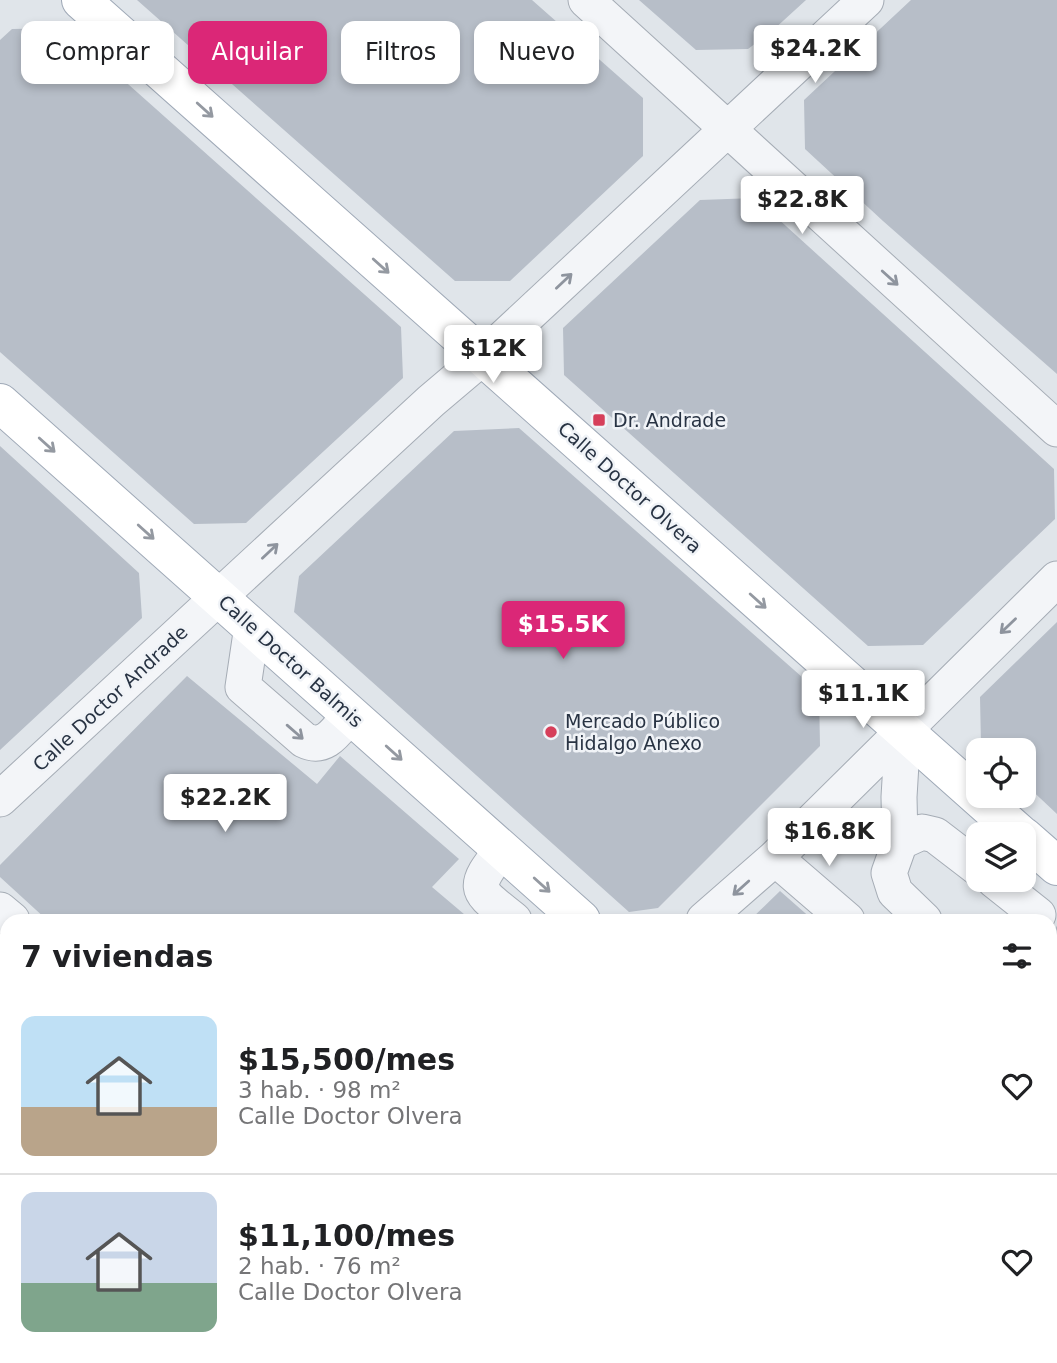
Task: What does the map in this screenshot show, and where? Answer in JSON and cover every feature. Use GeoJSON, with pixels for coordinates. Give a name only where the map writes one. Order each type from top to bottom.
{"type":"FeatureCollection","features":[{"type":"Feature","properties":{"kind":"main road","name":"Calle Doctor Olvera"},"geometry":{"type":"LineString","coordinates":[[81,0],[1007,822]]}},
{"type":"Feature","properties":{"kind":"main road","name":"Calle Doctor Balmis"},"geometry":{"type":"LineString","coordinates":[[0,403],[574,914]]}},
{"type":"Feature","properties":{"kind":"main road","name":"Calle Doctor Olvera"},"geometry":{"type":"LineString","coordinates":[[1036,847],[1057,866]]}},
{"type":"Feature","properties":{"kind":"street"},"geometry":{"type":"LineString","coordinates":[[586,0],[1057,429]]}},
{"type":"Feature","properties":{"kind":"street","name":"Calle Doctor Andrade"},"geometry":{"type":"LineString","coordinates":[[0,799],[431,401],[483,357],[866,0]]}},
{"type":"Feature","properties":{"kind":"street"},"geometry":{"type":"LineString","coordinates":[[711,914],[775,858],[1057,579]]}},
{"type":"Feature","properties":{"kind":"street"},"geometry":{"type":"LineString","coordinates":[[252,626],[243,687],[313,745],[322,744],[330,738],[350,715]]}},
{"type":"Feature","properties":{"kind":"street"},"geometry":{"type":"LineString","coordinates":[[903,730],[899,796],[900,842],[889,873],[895,892],[918,914]]}},
{"type":"Feature","properties":{"kind":"street"},"geometry":{"type":"LineString","coordinates":[[900,842],[922,832],[935,835],[966,859]]}},
{"type":"Feature","properties":{"kind":"street"},"geometry":{"type":"LineString","coordinates":[[502,850],[480,880],[481,890],[486,898],[506,914]]}},
{"type":"Feature","properties":{"kind":"street"},"geometry":{"type":"LineString","coordinates":[[775,858],[840,914]]}},
{"type":"Feature","properties":{"kind":"street"},"geometry":{"type":"LineString","coordinates":[[1014,892],[1043,909]]}},
{"type":"Feature","properties":{"kind":"building"},"geometry":{"type":"Polygon","coordinates":[[[137,0],[532,0],[556,21],[474,21],[474,84],[599,84],[599,59],[643,98],[643,156],[510,281],[455,281],[232,84],[327,84],[327,21],[188,21],[188,45],[174,33],[174,21],[161,21],[137,0]]]}},
{"type":"Feature","properties":{"kind":"building"},"geometry":{"type":"Polygon","coordinates":[[[639,0],[806,0],[748,49],[696,50],[639,0]]]}},
{"type":"Feature","properties":{"kind":"building"},"geometry":{"type":"Polygon","coordinates":[[[911,0],[1057,0],[1057,374],[805,149],[804,100],[911,0]]]}},
{"type":"Feature","properties":{"kind":"building"},"geometry":{"type":"Polygon","coordinates":[[[12,29],[21,29],[21,84],[128,84],[401,327],[403,378],[246,523],[194,524],[0,352],[0,40],[12,29]]]}},
{"type":"Feature","properties":{"kind":"building"},"geometry":{"type":"Polygon","coordinates":[[[755,198],[1054,469],[1055,519],[923,645],[868,646],[564,375],[563,328],[700,200],[755,198]]]}},
{"type":"Feature","properties":{"kind":"building"},"geometry":{"type":"Polygon","coordinates":[[[519,428],[819,692],[820,746],[658,908],[629,912],[294,612],[299,576],[454,431],[519,428]]]}},
{"type":"Feature","properties":{"kind":"building"},"geometry":{"type":"Polygon","coordinates":[[[0,446],[139,573],[142,618],[0,750],[0,446]]]}},
{"type":"Feature","properties":{"kind":"building"},"geometry":{"type":"Polygon","coordinates":[[[1057,622],[1057,814],[1036,794],[1036,738],[981,738],[980,697],[1057,622]]]}},
{"type":"Feature","properties":{"kind":"building"},"geometry":{"type":"Polygon","coordinates":[[[187,676],[317,784],[340,756],[459,859],[432,887],[464,914],[40,914],[0,877],[0,865],[187,676]]]}},
{"type":"Feature","properties":{"kind":"building"},"geometry":{"type":"Polygon","coordinates":[[[780,891],[806,914],[756,914],[780,891]]]}},
{"type":"Feature","properties":{"kind":"place","name":"Dr. Andrade"},"geometry":{"type":"Point","coordinates":[599,420]}},
{"type":"Feature","properties":{"kind":"place","name":"Mercado Público Hidalgo Anexo"},"geometry":{"type":"Point","coordinates":[551,732]}}]}
